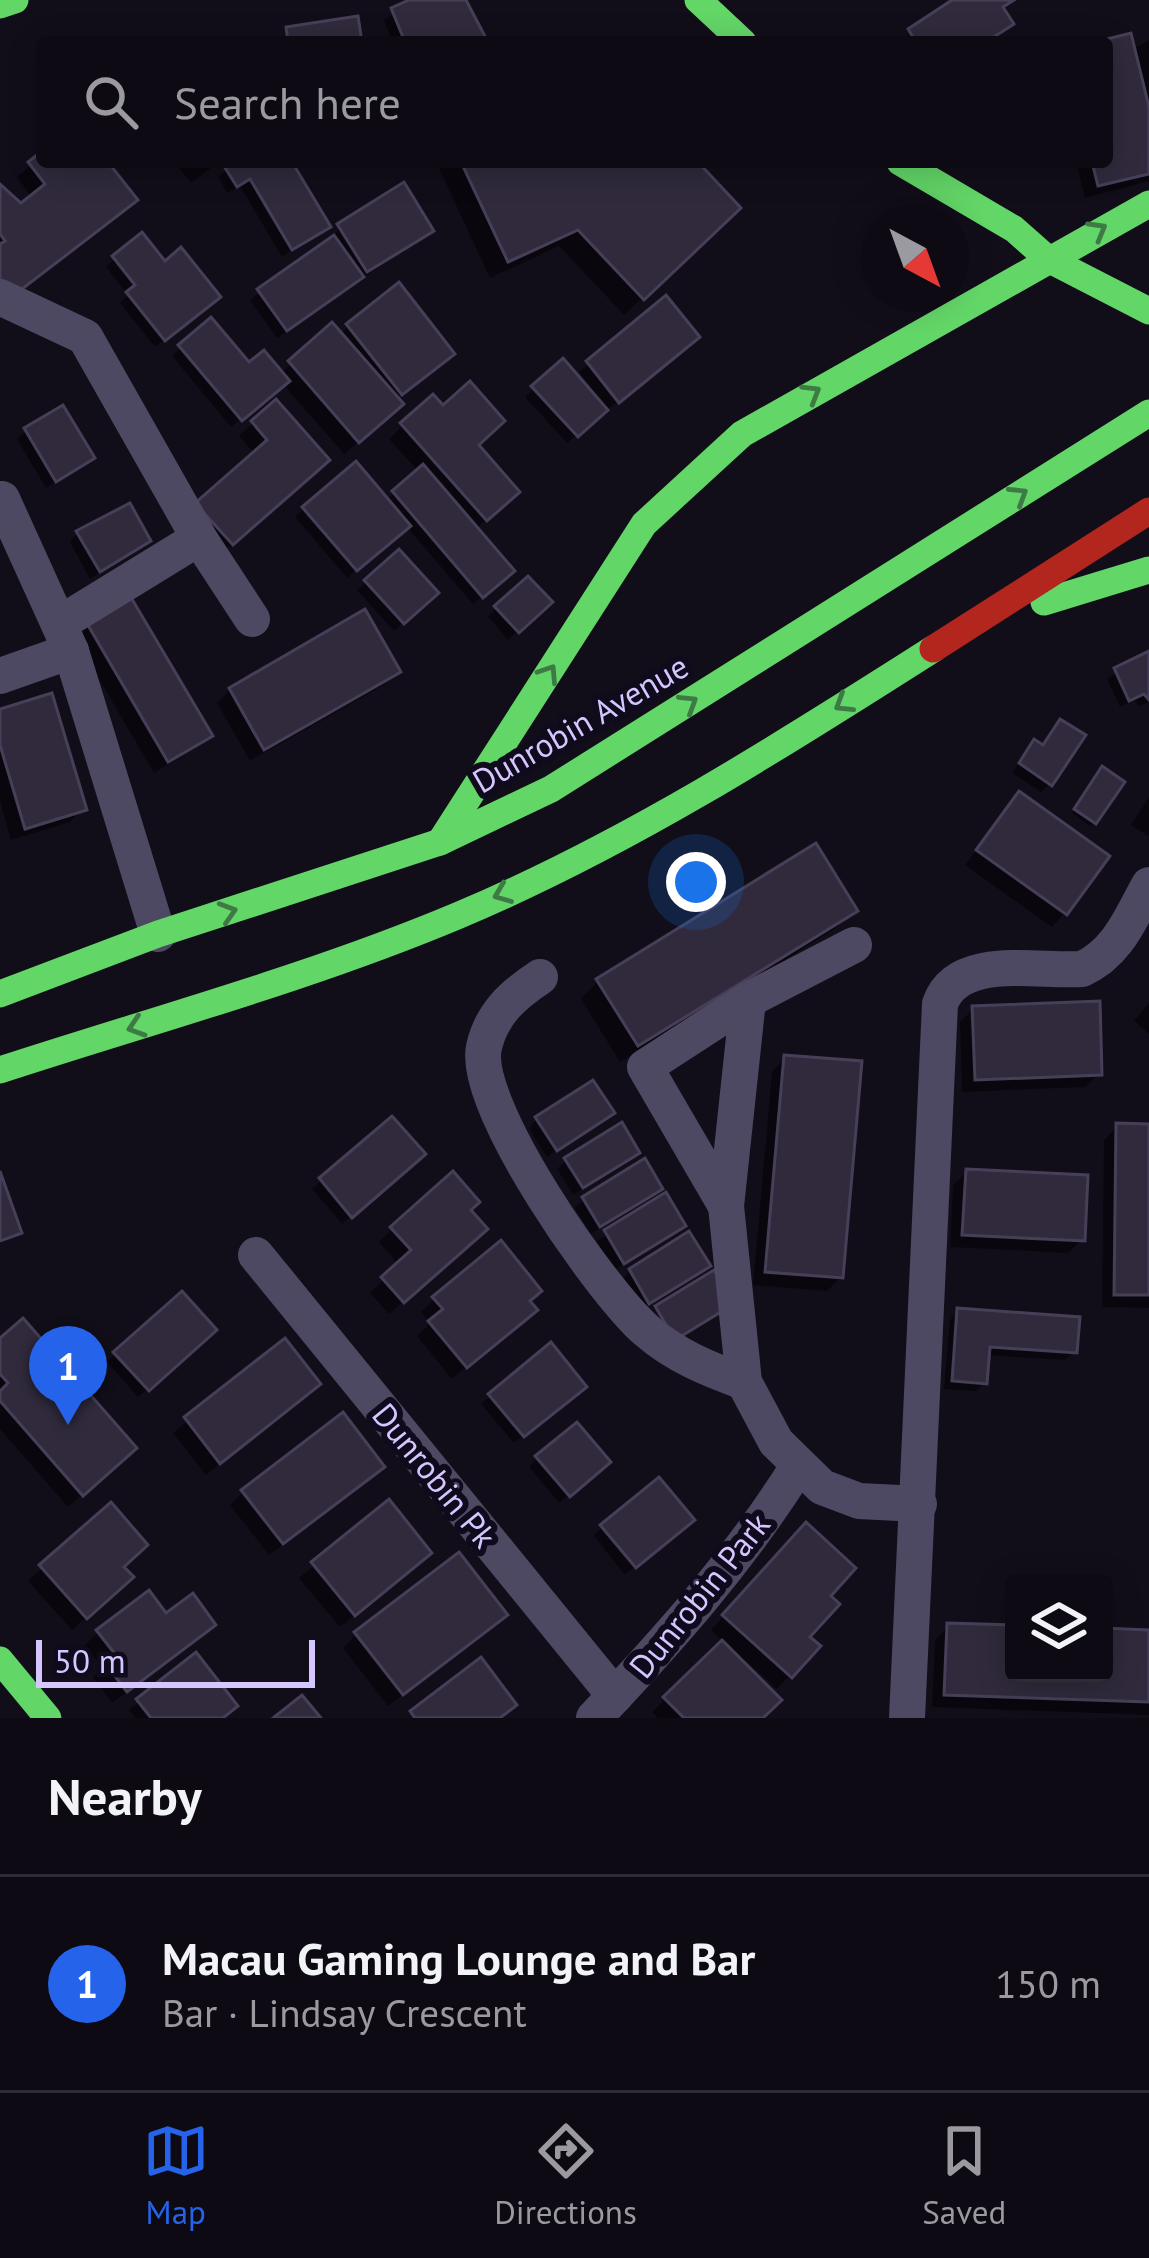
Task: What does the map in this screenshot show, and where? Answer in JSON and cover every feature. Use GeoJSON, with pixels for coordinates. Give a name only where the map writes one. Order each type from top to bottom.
{"type":"FeatureCollection","features":[{"type":"Feature","properties":{"kind":"main road"},"geometry":{"type":"LineString","coordinates":[[0,5],[15,0]]}},
{"type":"Feature","properties":{"kind":"main road"},"geometry":{"type":"LineString","coordinates":[[698,0],[736,36]]}},
{"type":"Feature","properties":{"kind":"main road"},"geometry":{"type":"LineString","coordinates":[[910,168],[1013,229],[1048,259],[1149,310]]}},
{"type":"Feature","properties":{"kind":"main road"},"geometry":{"type":"LineString","coordinates":[[440,842],[644,524],[742,434],[1149,204]]}},
{"type":"Feature","properties":{"kind":"main road","name":"Dunrobin Avenue"},"geometry":{"type":"LineString","coordinates":[[0,994],[158,934],[440,842],[551,790],[1149,413]]}},
{"type":"Feature","properties":{"kind":"main road"},"geometry":{"type":"LineString","coordinates":[[0,1070],[299,975],[521,886],[746,765],[1149,511]]}},
{"type":"Feature","properties":{"kind":"main road"},"geometry":{"type":"LineString","coordinates":[[942,642],[1067,593],[1149,570]]}},
{"type":"Feature","properties":{"kind":"main road"},"geometry":{"type":"LineString","coordinates":[[0,1660],[39,1715]]}},
{"type":"Feature","properties":{"kind":"street"},"geometry":{"type":"LineString","coordinates":[[0,297],[85,337],[252,619]]}},
{"type":"Feature","properties":{"kind":"street"},"geometry":{"type":"LineString","coordinates":[[2,499],[65,638],[158,934]]}},
{"type":"Feature","properties":{"kind":"street"},"geometry":{"type":"LineString","coordinates":[[0,676],[65,638],[200,538]]}},
{"type":"Feature","properties":{"kind":"street"},"geometry":{"type":"LineString","coordinates":[[907,1718],[944,990],[970,972],[1067,970],[1097,962],[1112,950],[1149,885]]}},
{"type":"Feature","properties":{"kind":"street"},"geometry":{"type":"LineString","coordinates":[[726,1206],[645,1067],[748,1000],[854,945]]}},
{"type":"Feature","properties":{"kind":"street"},"geometry":{"type":"LineString","coordinates":[[540,977],[508,998],[483,1051],[486,1086],[500,1123],[583,1252],[645,1329],[692,1363],[744,1382]]}},
{"type":"Feature","properties":{"kind":"street"},"geometry":{"type":"LineString","coordinates":[[748,1000],[726,1206],[744,1382],[776,1442],[797,1468],[822,1487],[859,1501],[919,1504]]}},
{"type":"Feature","properties":{"kind":"street","name":"Dunrobin Pk"},"geometry":{"type":"LineString","coordinates":[[256,1255],[605,1707]]}},
{"type":"Feature","properties":{"kind":"street","name":"Dunrobin Park"},"geometry":{"type":"LineString","coordinates":[[605,1707],[749,1544],[797,1468]]}},
{"type":"Feature","properties":{"kind":"building"},"geometry":{"type":"Polygon","coordinates":[[[409,0],[466,0],[485,36],[403,36],[391,8],[409,0]]]}},
{"type":"Feature","properties":{"kind":"building"},"geometry":{"type":"Polygon","coordinates":[[[952,0],[1014,0],[1003,7],[1014,24],[995,36],[912,36],[908,29],[952,0]]]}},
{"type":"Feature","properties":{"kind":"building"},"geometry":{"type":"Polygon","coordinates":[[[358,16],[361,36],[287,36],[286,27],[358,16]]]}},
{"type":"Feature","properties":{"kind":"building"},"geometry":{"type":"Polygon","coordinates":[[[1131,33],[1149,107],[1149,174],[1098,186],[1094,168],[1113,168],[1113,38],[1131,33]]]}},
{"type":"Feature","properties":{"kind":"building"},"geometry":{"type":"Polygon","coordinates":[[[36,156],[36,168],[113,168],[138,200],[13,296],[0,279],[0,244],[5,241],[0,234],[0,184],[21,203],[45,184],[28,162],[36,156]]]}},
{"type":"Feature","properties":{"kind":"building"},"geometry":{"type":"Polygon","coordinates":[[[225,168],[296,168],[331,227],[292,250],[250,179],[237,187],[225,168]]]}},
{"type":"Feature","properties":{"kind":"building"},"geometry":{"type":"Polygon","coordinates":[[[464,168],[704,168],[741,208],[644,300],[578,230],[508,262],[464,168]]]}},
{"type":"Feature","properties":{"kind":"building"},"geometry":{"type":"Polygon","coordinates":[[[404,182],[434,231],[367,272],[337,224],[404,182]]]}},
{"type":"Feature","properties":{"kind":"building"},"geometry":{"type":"Polygon","coordinates":[[[142,232],[165,261],[181,247],[221,297],[165,341],[126,292],[135,285],[112,256],[142,232]]]}},
{"type":"Feature","properties":{"kind":"building"},"geometry":{"type":"Polygon","coordinates":[[[334,235],[364,277],[287,331],[257,289],[334,235]]]}},
{"type":"Feature","properties":{"kind":"building"},"geometry":{"type":"Polygon","coordinates":[[[399,282],[455,354],[402,395],[346,324],[399,282]]]}},
{"type":"Feature","properties":{"kind":"building"},"geometry":{"type":"Polygon","coordinates":[[[666,295],[700,337],[619,403],[586,361],[666,295]]]}},
{"type":"Feature","properties":{"kind":"building"},"geometry":{"type":"Polygon","coordinates":[[[211,317],[249,362],[264,350],[290,381],[242,421],[178,345],[211,317]]]}},
{"type":"Feature","properties":{"kind":"building"},"geometry":{"type":"Polygon","coordinates":[[[332,322],[404,404],[359,443],[288,361],[332,322]]]}},
{"type":"Feature","properties":{"kind":"building"},"geometry":{"type":"Polygon","coordinates":[[[563,358],[608,410],[578,437],[531,386],[563,358]]]}},
{"type":"Feature","properties":{"kind":"building"},"geometry":{"type":"Polygon","coordinates":[[[470,381],[505,421],[479,445],[520,492],[487,521],[400,423],[433,394],[443,405],[470,381]]]}},
{"type":"Feature","properties":{"kind":"building"},"geometry":{"type":"Polygon","coordinates":[[[276,399],[330,460],[233,545],[195,503],[267,440],[251,421],[276,399]]]}},
{"type":"Feature","properties":{"kind":"building"},"geometry":{"type":"Polygon","coordinates":[[[63,405],[95,458],[56,482],[24,428],[63,405]]]}},
{"type":"Feature","properties":{"kind":"building"},"geometry":{"type":"Polygon","coordinates":[[[356,461],[411,526],[357,571],[302,507],[356,461]]]}},
{"type":"Feature","properties":{"kind":"building"},"geometry":{"type":"Polygon","coordinates":[[[423,464],[515,571],[483,598],[392,491],[423,464]]]}},
{"type":"Feature","properties":{"kind":"building"},"geometry":{"type":"Polygon","coordinates":[[[130,503],[151,541],[100,572],[76,531],[130,503]]]}},
{"type":"Feature","properties":{"kind":"building"},"geometry":{"type":"Polygon","coordinates":[[[399,549],[439,593],[404,624],[364,580],[399,549]]]}},
{"type":"Feature","properties":{"kind":"building"},"geometry":{"type":"Polygon","coordinates":[[[528,576],[553,602],[519,633],[494,606],[528,576]]]}},
{"type":"Feature","properties":{"kind":"building"},"geometry":{"type":"Polygon","coordinates":[[[126,589],[213,736],[168,762],[82,615],[126,589]]]}},
{"type":"Feature","properties":{"kind":"building"},"geometry":{"type":"Polygon","coordinates":[[[365,609],[401,672],[264,750],[229,688],[365,609]]]}},
{"type":"Feature","properties":{"kind":"building"},"geometry":{"type":"Polygon","coordinates":[[[1149,651],[1149,700],[1144,694],[1129,701],[1114,668],[1149,651]]]}},
{"type":"Feature","properties":{"kind":"building"},"geometry":{"type":"Polygon","coordinates":[[[52,693],[87,810],[25,829],[0,745],[0,709],[52,693]]]}},
{"type":"Feature","properties":{"kind":"building"},"geometry":{"type":"Polygon","coordinates":[[[1060,719],[1086,735],[1052,786],[1019,763],[1034,739],[1043,745],[1060,719]]]}},
{"type":"Feature","properties":{"kind":"building"},"geometry":{"type":"Polygon","coordinates":[[[1102,766],[1125,782],[1096,824],[1074,809],[1102,766]]]}},
{"type":"Feature","properties":{"kind":"building"},"geometry":{"type":"Polygon","coordinates":[[[1019,791],[1110,856],[1067,915],[976,850],[1019,791]]]}},
{"type":"Feature","properties":{"kind":"building"},"geometry":{"type":"Polygon","coordinates":[[[816,843],[858,911],[638,1046],[596,979],[816,843]]]}},
{"type":"Feature","properties":{"kind":"building"},"geometry":{"type":"Polygon","coordinates":[[[1100,1001],[1102,1075],[975,1080],[972,1006],[1100,1001]]]}},
{"type":"Feature","properties":{"kind":"building"},"geometry":{"type":"Polygon","coordinates":[[[784,1055],[862,1061],[843,1278],[765,1272],[784,1055]]]}},
{"type":"Feature","properties":{"kind":"building"},"geometry":{"type":"Polygon","coordinates":[[[593,1080],[615,1113],[557,1151],[535,1117],[593,1080]]]}},
{"type":"Feature","properties":{"kind":"building"},"geometry":{"type":"Polygon","coordinates":[[[392,1116],[426,1154],[352,1218],[319,1178],[392,1116]]]}},
{"type":"Feature","properties":{"kind":"building"},"geometry":{"type":"Polygon","coordinates":[[[622,1122],[640,1153],[583,1188],[564,1158],[622,1122]]]}},
{"type":"Feature","properties":{"kind":"building"},"geometry":{"type":"Polygon","coordinates":[[[1116,1123],[1149,1124],[1149,1295],[1114,1295],[1116,1123]]]}},
{"type":"Feature","properties":{"kind":"building"},"geometry":{"type":"Polygon","coordinates":[[[645,1158],[663,1189],[600,1227],[582,1197],[645,1158]]]}},
{"type":"Feature","properties":{"kind":"building"},"geometry":{"type":"Polygon","coordinates":[[[966,1169],[1088,1175],[1085,1241],[962,1235],[966,1169]]]}},
{"type":"Feature","properties":{"kind":"building"},"geometry":{"type":"Polygon","coordinates":[[[0,1171],[22,1233],[0,1241],[0,1171]]]}},
{"type":"Feature","properties":{"kind":"building"},"geometry":{"type":"Polygon","coordinates":[[[453,1171],[480,1202],[471,1210],[488,1229],[404,1303],[381,1277],[411,1250],[390,1227],[453,1171]]]}},
{"type":"Feature","properties":{"kind":"building"},"geometry":{"type":"Polygon","coordinates":[[[666,1192],[686,1226],[624,1264],[604,1230],[666,1192]]]}},
{"type":"Feature","properties":{"kind":"building"},"geometry":{"type":"Polygon","coordinates":[[[689,1231],[711,1266],[649,1304],[629,1269],[689,1231]]]}},
{"type":"Feature","properties":{"kind":"building"},"geometry":{"type":"Polygon","coordinates":[[[501,1240],[542,1291],[530,1301],[538,1310],[467,1368],[428,1321],[443,1309],[432,1297],[501,1240]]]}},
{"type":"Feature","properties":{"kind":"building"},"geometry":{"type":"Polygon","coordinates":[[[714,1270],[734,1304],[675,1340],[655,1306],[714,1270]]]}},
{"type":"Feature","properties":{"kind":"building"},"geometry":{"type":"Polygon","coordinates":[[[182,1291],[217,1330],[149,1391],[113,1352],[182,1291]]]}},
{"type":"Feature","properties":{"kind":"building"},"geometry":{"type":"Polygon","coordinates":[[[957,1308],[1080,1317],[1077,1353],[990,1347],[987,1384],[952,1381],[957,1308]]]}},
{"type":"Feature","properties":{"kind":"building"},"geometry":{"type":"Polygon","coordinates":[[[23,1318],[137,1448],[83,1496],[0,1401],[0,1391],[8,1383],[0,1374],[0,1338],[23,1318]]]}},
{"type":"Feature","properties":{"kind":"building"},"geometry":{"type":"Polygon","coordinates":[[[285,1338],[321,1384],[220,1464],[184,1417],[285,1338]]]}},
{"type":"Feature","properties":{"kind":"building"},"geometry":{"type":"Polygon","coordinates":[[[551,1342],[587,1387],[524,1437],[488,1394],[551,1342]]]}},
{"type":"Feature","properties":{"kind":"building"},"geometry":{"type":"Polygon","coordinates":[[[343,1412],[385,1467],[283,1544],[241,1490],[343,1412]]]}},
{"type":"Feature","properties":{"kind":"building"},"geometry":{"type":"Polygon","coordinates":[[[577,1422],[611,1462],[570,1497],[535,1456],[577,1422]]]}},
{"type":"Feature","properties":{"kind":"building"},"geometry":{"type":"Polygon","coordinates":[[[659,1477],[695,1520],[636,1568],[600,1525],[659,1477]]]}},
{"type":"Feature","properties":{"kind":"building"},"geometry":{"type":"Polygon","coordinates":[[[389,1499],[432,1553],[355,1616],[311,1562],[389,1499]]]}},
{"type":"Feature","properties":{"kind":"building"},"geometry":{"type":"Polygon","coordinates":[[[111,1502],[148,1545],[124,1567],[134,1577],[87,1619],[39,1565],[111,1502]]]}},
{"type":"Feature","properties":{"kind":"building"},"geometry":{"type":"Polygon","coordinates":[[[806,1522],[856,1568],[831,1596],[840,1604],[810,1637],[821,1646],[792,1678],[722,1615],[806,1522]]]}},
{"type":"Feature","properties":{"kind":"building"},"geometry":{"type":"Polygon","coordinates":[[[459,1552],[508,1615],[403,1695],[354,1632],[459,1552]]]}},
{"type":"Feature","properties":{"kind":"building"},"geometry":{"type":"Polygon","coordinates":[[[149,1590],[166,1613],[193,1593],[216,1625],[127,1692],[104,1662],[115,1654],[96,1630],[149,1590]]]}},
{"type":"Feature","properties":{"kind":"building"},"geometry":{"type":"Polygon","coordinates":[[[947,1623],[1005,1625],[1005,1682],[1113,1682],[1113,1628],[1149,1630],[1149,1702],[944,1695],[947,1623]]]}},
{"type":"Feature","properties":{"kind":"building"},"geometry":{"type":"Polygon","coordinates":[[[722,1640],[782,1700],[763,1718],[684,1718],[663,1697],[722,1640]]]}},
{"type":"Feature","properties":{"kind":"building"},"geometry":{"type":"Polygon","coordinates":[[[196,1652],[238,1706],[223,1718],[151,1718],[136,1699],[196,1652]]]}},
{"type":"Feature","properties":{"kind":"building"},"geometry":{"type":"Polygon","coordinates":[[[481,1657],[517,1705],[500,1718],[415,1718],[410,1711],[481,1657]]]}},
{"type":"Feature","properties":{"kind":"building"},"geometry":{"type":"Polygon","coordinates":[[[302,1695],[321,1718],[273,1718],[302,1695]]]}},
{"type":"Feature","properties":{"kind":"traffic: fast"},"geometry":{"type":"LineString","coordinates":[[0,5],[15,0]]}},
{"type":"Feature","properties":{"kind":"traffic: fast"},"geometry":{"type":"LineString","coordinates":[[698,0],[737,36]]}},
{"type":"Feature","properties":{"kind":"traffic: fast"},"geometry":{"type":"LineString","coordinates":[[910,168],[1014,229],[1048,259],[1149,311]]}},
{"type":"Feature","properties":{"kind":"traffic: fast"},"geometry":{"type":"LineString","coordinates":[[440,842],[644,524],[742,434],[1149,204]]}},
{"type":"Feature","properties":{"kind":"traffic: fast"},"geometry":{"type":"LineString","coordinates":[[0,994],[158,934],[440,842],[551,789],[1149,413]]}},
{"type":"Feature","properties":{"kind":"traffic: fast"},"geometry":{"type":"LineString","coordinates":[[1044,602],[1149,570]]}},
{"type":"Feature","properties":{"kind":"traffic: fast"},"geometry":{"type":"LineString","coordinates":[[0,1070],[230,998],[457,916],[701,793],[933,649]]}},
{"type":"Feature","properties":{"kind":"traffic: fast"},"geometry":{"type":"LineString","coordinates":[[0,1660],[48,1718]]}},
{"type":"Feature","properties":{"kind":"traffic: jam"},"geometry":{"type":"LineString","coordinates":[[933,649],[1149,511]]}},
{"type":"Feature","properties":{"kind":"place","name":"Macau Gaming Lounge and Bar"},"geometry":{"type":"Point","coordinates":[68,1425]}}]}
